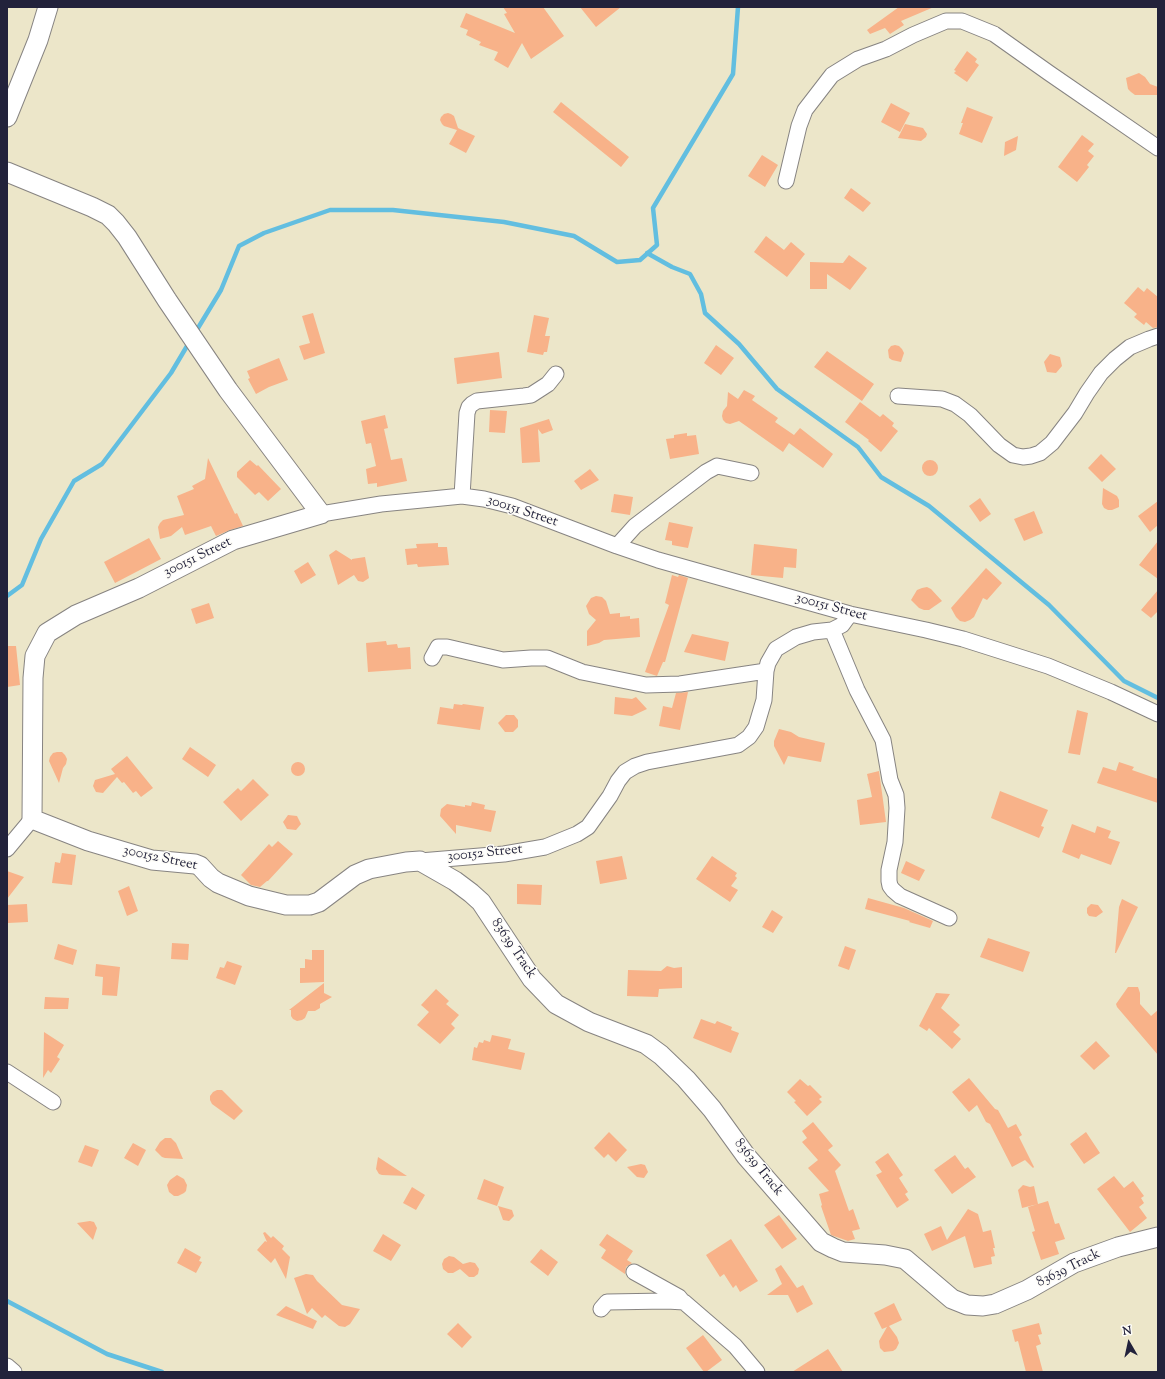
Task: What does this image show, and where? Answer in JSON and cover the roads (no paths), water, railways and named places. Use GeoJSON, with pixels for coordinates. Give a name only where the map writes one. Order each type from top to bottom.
{"type":"FeatureCollection","features":[{"type":"Feature","properties":{"kind":"street"},"geometry":{"type":"LineString","coordinates":[[7,117],[38,40],[48,7]]}},
{"type":"Feature","properties":{"kind":"street"},"geometry":{"type":"LineString","coordinates":[[786,181],[799,126],[805,110],[832,75],[858,60],[886,49],[913,35],[946,21],[962,21],[994,34],[1158,148]]}},
{"type":"Feature","properties":{"kind":"street"},"geometry":{"type":"LineString","coordinates":[[7,172],[108,215],[127,237],[167,300],[228,390],[321,514]]}},
{"type":"Feature","properties":{"kind":"street"},"geometry":{"type":"LineString","coordinates":[[898,396],[942,399],[955,404],[970,415],[999,445],[1013,455],[1023,457],[1031,456],[1040,453],[1052,443],[1075,413],[1087,392],[1101,373],[1115,358],[1130,348],[1158,336]]}},
{"type":"Feature","properties":{"kind":"street"},"geometry":{"type":"LineString","coordinates":[[462,496],[467,413],[469,407],[477,401],[531,394],[548,384],[556,374]]}},
{"type":"Feature","properties":{"kind":"street"},"geometry":{"type":"LineString","coordinates":[[618,546],[635,526],[706,472],[717,466],[751,473]]}},
{"type":"Feature","properties":{"kind":"street","name":"300151 Street"},"geometry":{"type":"LineString","coordinates":[[32,819],[33,678],[35,656],[47,633],[76,615],[139,588],[233,540],[321,514],[381,504],[462,496],[484,498],[512,506],[658,560],[850,614],[963,639],[1048,666],[1111,692],[1158,714]]}},
{"type":"Feature","properties":{"kind":"street"},"geometry":{"type":"LineString","coordinates":[[850,614],[842,625],[832,630],[857,690],[883,740],[890,780],[896,795],[897,808],[895,842],[889,870],[890,886],[892,890],[900,896],[949,918]]}},
{"type":"Feature","properties":{"kind":"street","name":"300152 Street"},"geometry":{"type":"LineString","coordinates":[[32,819],[88,841],[152,860],[195,864],[218,883],[249,896],[286,905],[310,905],[319,902],[355,875],[370,869],[406,862],[504,854],[545,847],[577,834],[596,818],[618,781],[625,772],[635,766],[647,762],[738,745],[749,737],[756,727],[764,700],[768,663],[776,649],[796,637],[813,632],[832,630]]}},
{"type":"Feature","properties":{"kind":"street"},"geometry":{"type":"LineString","coordinates":[[432,658],[438,647],[447,647],[503,660],[547,658],[582,672],[646,685],[680,684],[766,671]]}},
{"type":"Feature","properties":{"kind":"street"},"geometry":{"type":"LineString","coordinates":[[7,849],[32,819]]}},
{"type":"Feature","properties":{"kind":"street","name":"83639 Track"},"geometry":{"type":"LineString","coordinates":[[420,861],[455,881],[481,902],[532,979],[556,1004],[589,1022],[646,1044],[661,1055],[686,1079],[712,1109],[746,1156],[821,1242],[843,1252],[885,1255],[905,1259],[952,1299],[967,1305],[983,1306],[995,1304],[1027,1290],[1074,1263],[1096,1254],[1158,1237]]}},
{"type":"Feature","properties":{"kind":"street"},"geometry":{"type":"LineString","coordinates":[[7,1072],[53,1102]]}},
{"type":"Feature","properties":{"kind":"street"},"geometry":{"type":"LineString","coordinates":[[634,1272],[679,1297],[735,1346],[757,1372]]}},
{"type":"Feature","properties":{"kind":"street"},"geometry":{"type":"LineString","coordinates":[[601,1309],[607,1302],[684,1302]]}},
{"type":"Feature","properties":{"kind":"street"},"geometry":{"type":"LineString","coordinates":[[7,1366],[14,1372]]}},
{"type":"Feature","properties":{"kind":"waterway"},"geometry":{"type":"LineString","coordinates":[[195,333],[221,290],[239,246],[264,233],[330,210],[393,210],[504,222],[574,236],[617,262],[640,260],[657,245],[653,208],[733,74],[738,7]]}},
{"type":"Feature","properties":{"kind":"waterway"},"geometry":{"type":"LineString","coordinates":[[647,253],[672,267],[690,274],[701,294],[705,313],[739,344],[777,389],[858,447],[881,477],[929,506],[1049,605],[1124,681],[1158,698]]}},
{"type":"Feature","properties":{"kind":"waterway"},"geometry":{"type":"LineString","coordinates":[[7,596],[22,585],[41,539],[74,481],[102,464],[171,373],[190,341]]}},
{"type":"Feature","properties":{"kind":"waterway"},"geometry":{"type":"LineString","coordinates":[[7,1301],[107,1354],[162,1372]]}}]}
